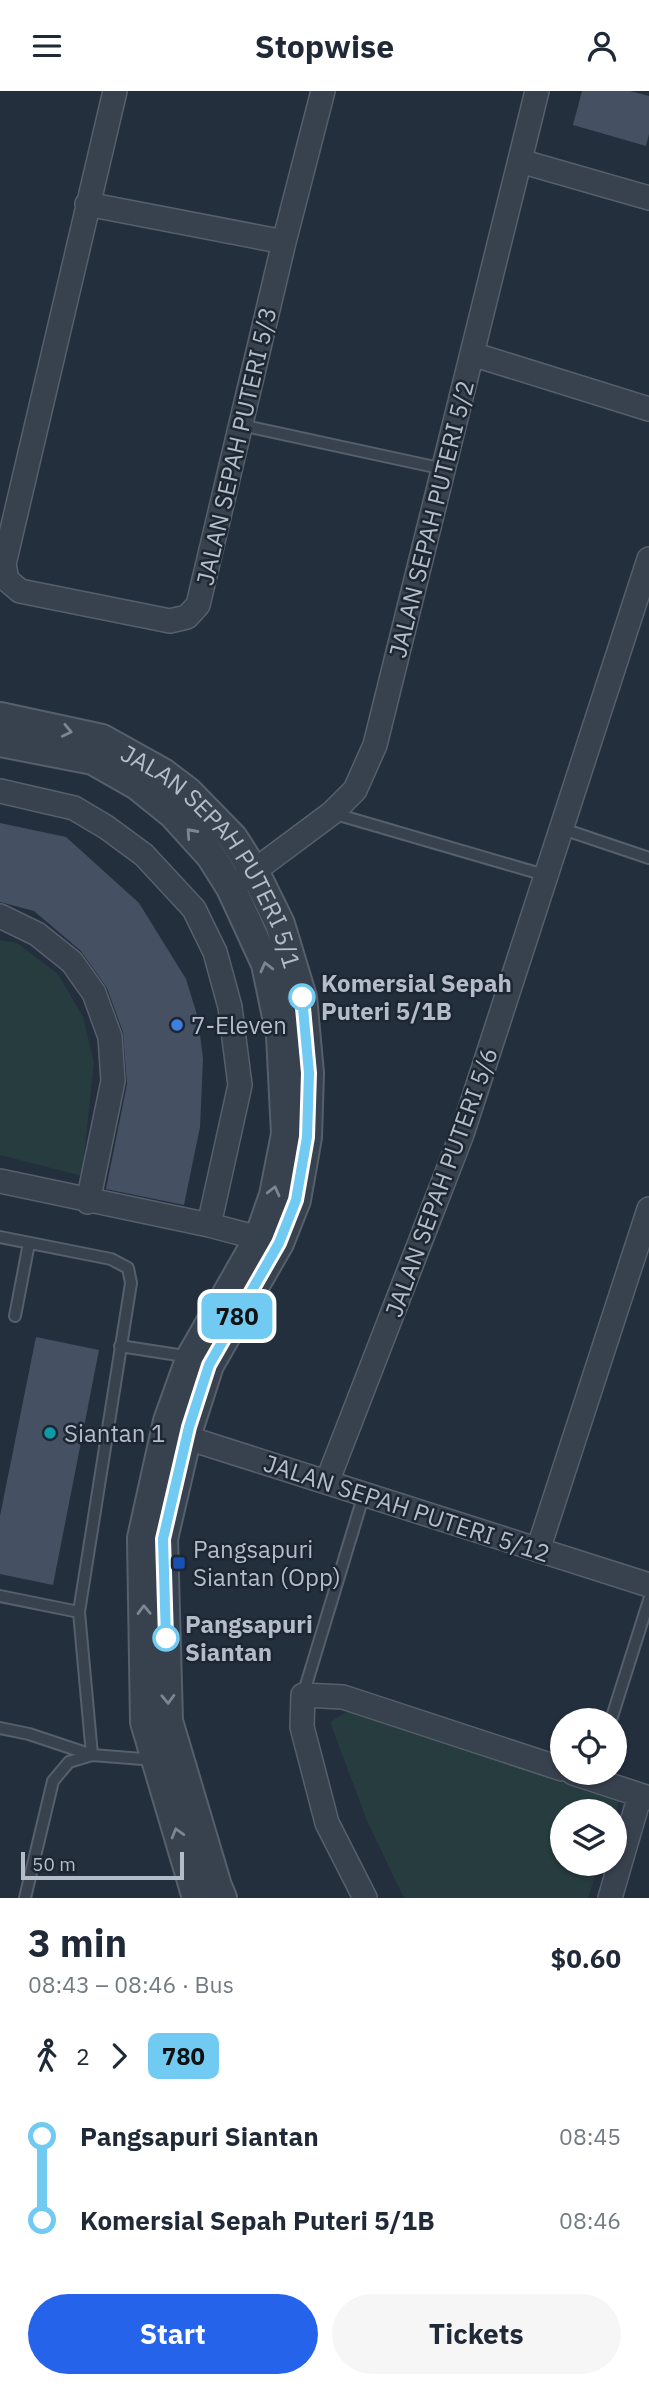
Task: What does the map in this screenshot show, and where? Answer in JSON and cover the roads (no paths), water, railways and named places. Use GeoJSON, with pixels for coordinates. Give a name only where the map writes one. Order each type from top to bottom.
{"type":"FeatureCollection","features":[{"type":"Feature","properties":{"kind":"street","name":"JALAN SEPAH PUTERI 5/3"},"geometry":{"type":"LineString","coordinates":[[115,91],[4,564],[7,580],[20,591],[170,621],[187,617],[198,605],[284,242],[323,91]]}},
{"type":"Feature","properties":{"kind":"street","name":"JALAN SEPAH PUTERI 5/2"},"geometry":{"type":"LineString","coordinates":[[231,888],[332,813],[355,790],[375,745],[537,91]]}},
{"type":"Feature","properties":{"kind":"street"},"geometry":{"type":"LineString","coordinates":[[520,161],[649,198]]}},
{"type":"Feature","properties":{"kind":"street"},"geometry":{"type":"LineString","coordinates":[[87,204],[284,242]]}},
{"type":"Feature","properties":{"kind":"street"},"geometry":{"type":"LineString","coordinates":[[472,354],[649,409]]}},
{"type":"Feature","properties":{"kind":"street","name":"JALAN SEPAH PUTERI 5/6"},"geometry":{"type":"LineString","coordinates":[[327,1482],[462,1134],[649,559]]}},
{"type":"Feature","properties":{"kind":"street","name":"JALAN SEPAH PUTERI 5/1"},"geometry":{"type":"LineString","coordinates":[[0,717],[102,739],[163,773],[188,792],[233,838],[254,871],[280,924],[302,997],[309,1073],[307,1137],[296,1200],[269,1241],[176,1434],[163,1539],[167,1761],[222,1898]]}},
{"type":"Feature","properties":{"kind":"street"},"geometry":{"type":"LineString","coordinates":[[0,742],[93,760],[137,785],[173,814],[211,856],[231,888],[266,964],[281,1035],[286,1134],[274,1195],[269,1241],[191,1357],[176,1434]]}},
{"type":"Feature","properties":{"kind":"street"},"geometry":{"type":"LineString","coordinates":[[0,791],[74,808],[144,855],[194,909],[215,952],[230,1007],[240,1084],[209,1225]]}},
{"type":"Feature","properties":{"kind":"street"},"geometry":{"type":"LineString","coordinates":[[0,916],[37,934],[72,962],[94,993],[110,1037],[113,1081],[88,1202]]}},
{"type":"Feature","properties":{"kind":"street"},"geometry":{"type":"LineString","coordinates":[[0,1181],[88,1202],[209,1225],[269,1241]]}},
{"type":"Feature","properties":{"kind":"street"},"geometry":{"type":"LineString","coordinates":[[538,1550],[649,1209]]}},
{"type":"Feature","properties":{"kind":"street","name":"JALAN SEPAH PUTERI 5/12"},"geometry":{"type":"LineString","coordinates":[[176,1434],[649,1585]]}},
{"type":"Feature","properties":{"kind":"street"},"geometry":{"type":"LineString","coordinates":[[365,1898],[327,1823],[302,1727],[303,1695],[343,1697],[550,1765]]}},
{"type":"Feature","properties":{"kind":"street"},"geometry":{"type":"LineString","coordinates":[[167,1761],[197,1898]]}},
{"type":"Feature","properties":{"kind":"street"},"geometry":{"type":"LineString","coordinates":[[610,1898],[645,1796],[614,1785]]}},
{"type":"Feature","properties":{"kind":"lane"},"geometry":{"type":"LineString","coordinates":[[241,425],[443,469]]}},
{"type":"Feature","properties":{"kind":"lane"},"geometry":{"type":"LineString","coordinates":[[332,813],[548,876]]}},
{"type":"Feature","properties":{"kind":"lane"},"geometry":{"type":"LineString","coordinates":[[563,829],[649,858]]}},
{"type":"Feature","properties":{"kind":"lane"},"geometry":{"type":"LineString","coordinates":[[0,1237],[111,1259],[128,1268],[131,1283],[79,1612],[92,1755]]}},
{"type":"Feature","properties":{"kind":"lane"},"geometry":{"type":"LineString","coordinates":[[15,1316],[29,1243]]}},
{"type":"Feature","properties":{"kind":"lane"},"geometry":{"type":"LineString","coordinates":[[120,1346],[191,1357]]}},
{"type":"Feature","properties":{"kind":"lane"},"geometry":{"type":"LineString","coordinates":[[303,1695],[364,1494]]}},
{"type":"Feature","properties":{"kind":"lane"},"geometry":{"type":"LineString","coordinates":[[0,1596],[79,1612]]}},
{"type":"Feature","properties":{"kind":"lane"},"geometry":{"type":"LineString","coordinates":[[615,1708],[649,1600]]}},
{"type":"Feature","properties":{"kind":"lane"},"geometry":{"type":"LineString","coordinates":[[0,1728],[29,1734],[92,1755],[167,1761]]}},
{"type":"Feature","properties":{"kind":"lane"},"geometry":{"type":"LineString","coordinates":[[25,1898],[53,1781],[69,1762],[92,1755]]}},
{"type":"Feature","properties":{"kind":"place","name":"Komersial Sepah Puteri 5/1B"},"geometry":{"type":"Point","coordinates":[302,997]}},
{"type":"Feature","properties":{"kind":"place","name":"7-Eleven"},"geometry":{"type":"Point","coordinates":[177,1025]}},
{"type":"Feature","properties":{"kind":"place","name":"Siantan 1"},"geometry":{"type":"Point","coordinates":[50,1433]}},
{"type":"Feature","properties":{"kind":"place","name":"Pangsapuri Siantan (Opp)"},"geometry":{"type":"Point","coordinates":[179,1563]}},
{"type":"Feature","properties":{"kind":"place","name":"Pangsapuri Siantan"},"geometry":{"type":"Point","coordinates":[166,1638]}}]}
